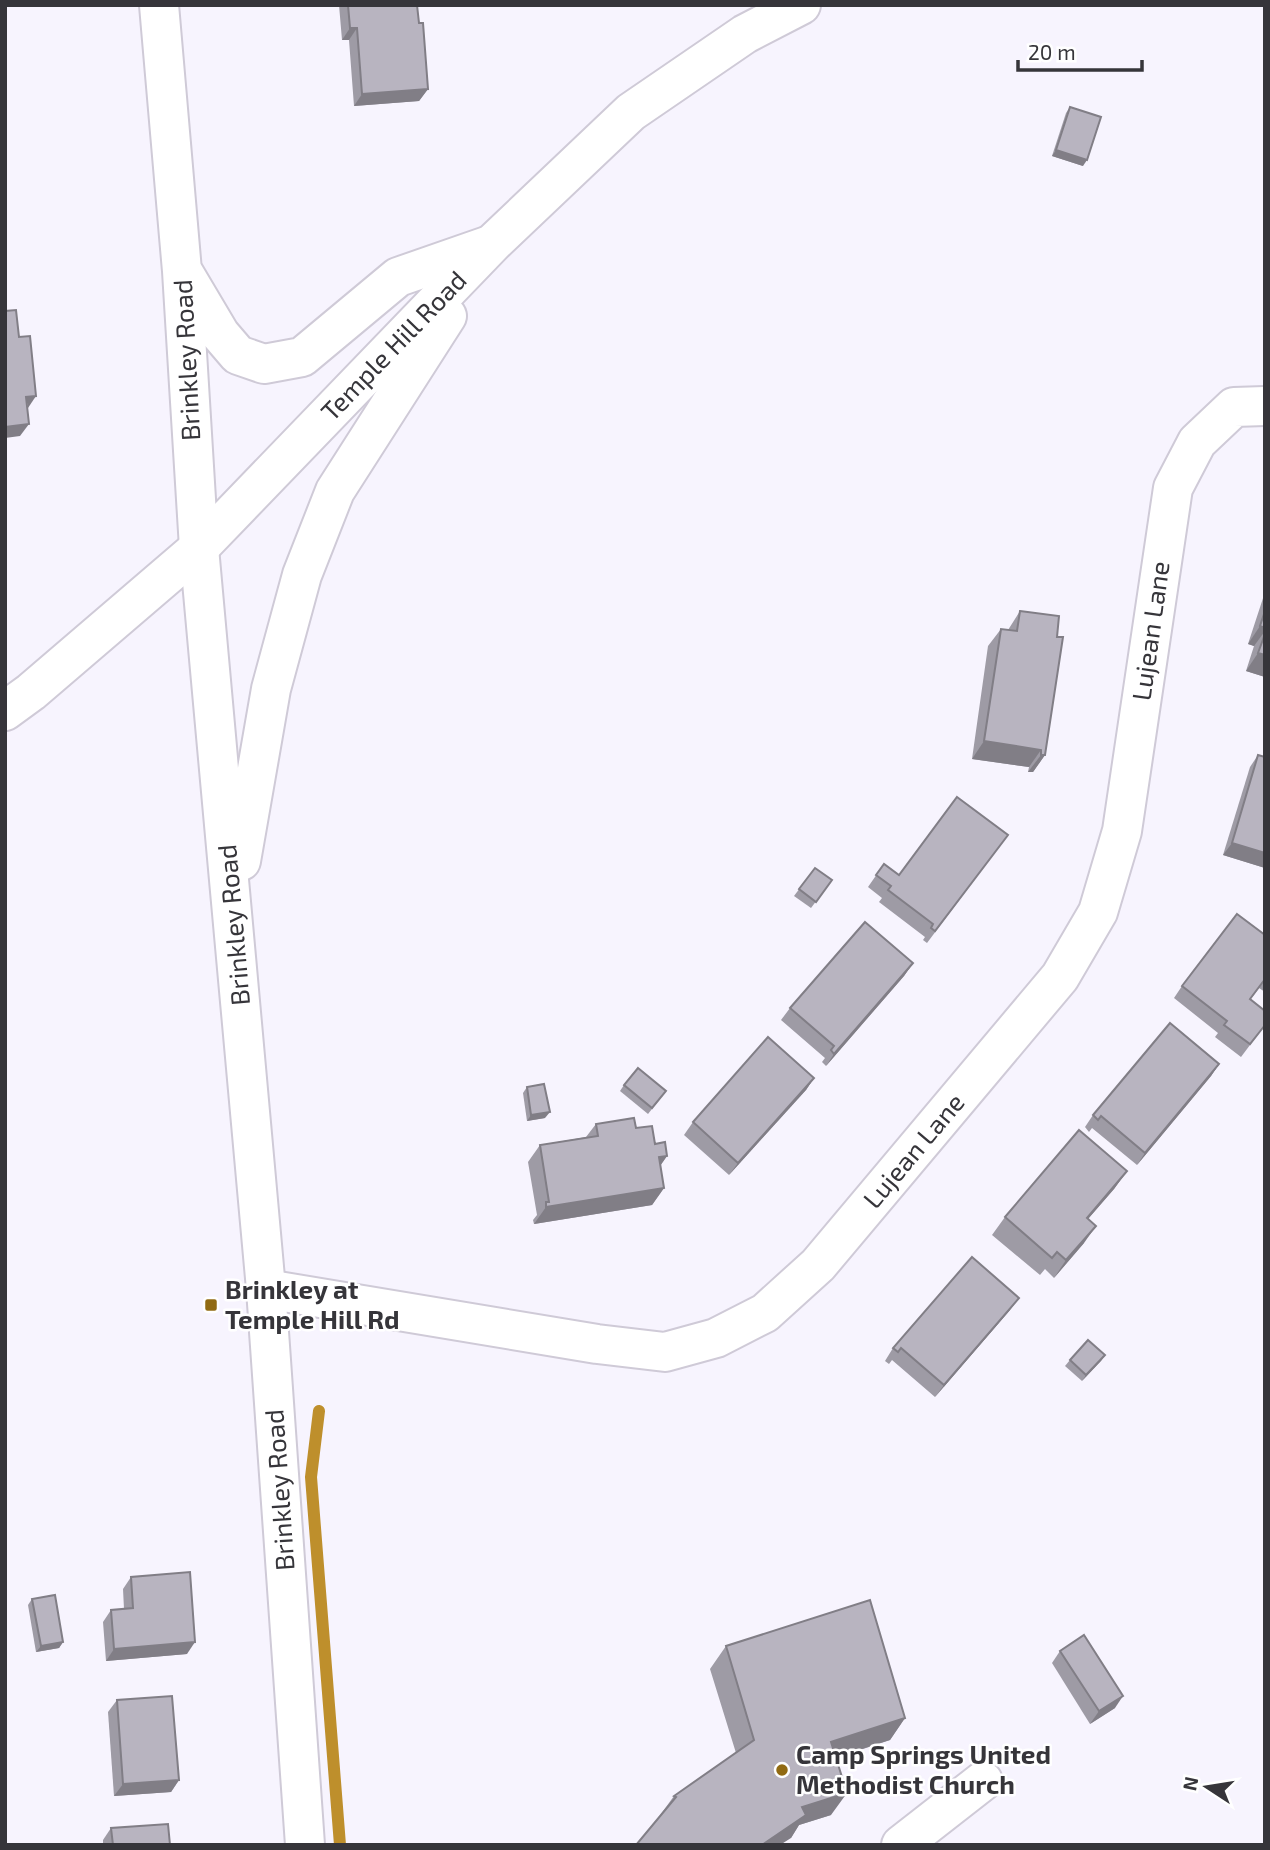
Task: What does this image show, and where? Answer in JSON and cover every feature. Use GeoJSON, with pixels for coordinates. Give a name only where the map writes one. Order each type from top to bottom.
{"type":"FeatureCollection","features":[{"type":"Feature","properties":{"kind":"main road","name":"Brinkley Road"},"geometry":{"type":"LineString","coordinates":[[159,5],[182,271],[199,548],[266,1289],[305,1845]]}},
{"type":"Feature","properties":{"kind":"main road","name":"Temple Hill Road"},"geometry":{"type":"LineString","coordinates":[[5,711],[31,692],[199,548],[494,243],[631,112],[745,34],[801,5]]}},
{"type":"Feature","properties":{"kind":"main road"},"geometry":{"type":"LineString","coordinates":[[182,271],[220,334],[238,355],[264,364],[302,357],[398,277],[494,243]]}},
{"type":"Feature","properties":{"kind":"main road"},"geometry":{"type":"LineString","coordinates":[[233,909],[271,690],[302,575],[335,491],[494,243]]}},
{"type":"Feature","properties":{"kind":"main road","name":"Lujean Lane"},"geometry":{"type":"LineString","coordinates":[[266,1289],[597,1344],[665,1352],[716,1338],[765,1313],[818,1265],[1060,977],[1098,912],[1122,831],[1173,488],[1197,442],[1234,407],[1265,406]]}},
{"type":"Feature","properties":{"kind":"main road"},"geometry":{"type":"LineString","coordinates":[[901,1845],[984,1782]]}},
{"type":"Feature","properties":{"kind":"building"},"geometry":{"type":"Polygon","coordinates":[[[348,5],[417,5],[419,23],[423,23],[428,89],[362,94],[357,28],[350,28],[348,5]]]}},
{"type":"Feature","properties":{"kind":"building"},"geometry":{"type":"Polygon","coordinates":[[[1070,107],[1101,117],[1087,160],[1056,150],[1070,107]]]}},
{"type":"Feature","properties":{"kind":"building"},"geometry":{"type":"Polygon","coordinates":[[[16,310],[19,337],[30,336],[36,396],[26,397],[29,424],[5,427],[5,311],[16,310]]]}},
{"type":"Feature","properties":{"kind":"building"},"geometry":{"type":"Polygon","coordinates":[[[1020,611],[1059,616],[1057,637],[1063,637],[1045,755],[1041,755],[1041,750],[984,741],[1001,629],[1017,631],[1020,611]]]}},
{"type":"Feature","properties":{"kind":"building"},"geometry":{"type":"Polygon","coordinates":[[[1265,611],[1265,628],[1260,626],[1265,611]]]}},
{"type":"Feature","properties":{"kind":"building"},"geometry":{"type":"Polygon","coordinates":[[[1265,634],[1265,655],[1258,653],[1265,634]]]}},
{"type":"Feature","properties":{"kind":"building"},"geometry":{"type":"Polygon","coordinates":[[[1258,755],[1265,757],[1265,853],[1232,843],[1258,755]]]}},
{"type":"Feature","properties":{"kind":"building"},"geometry":{"type":"Polygon","coordinates":[[[957,797],[1008,835],[935,931],[931,928],[933,924],[888,890],[891,886],[876,875],[884,864],[899,875],[957,797]]]}},
{"type":"Feature","properties":{"kind":"building"},"geometry":{"type":"Polygon","coordinates":[[[815,868],[832,880],[816,902],[799,889],[815,868]]]}},
{"type":"Feature","properties":{"kind":"building"},"geometry":{"type":"Polygon","coordinates":[[[1237,914],[1265,935],[1265,979],[1250,999],[1265,1011],[1265,1025],[1250,1044],[1224,1025],[1227,1021],[1182,986],[1237,914]]]}},
{"type":"Feature","properties":{"kind":"building"},"geometry":{"type":"Polygon","coordinates":[[[865,922],[913,963],[834,1054],[831,1050],[834,1046],[790,1008],[865,922]]]}},
{"type":"Feature","properties":{"kind":"building"},"geometry":{"type":"Polygon","coordinates":[[[1170,1023],[1219,1064],[1145,1153],[1101,1116],[1098,1120],[1093,1115],[1170,1023]]]}},
{"type":"Feature","properties":{"kind":"building"},"geometry":{"type":"Polygon","coordinates":[[[768,1037],[814,1078],[738,1163],[693,1122],[768,1037]]]}},
{"type":"Feature","properties":{"kind":"building"},"geometry":{"type":"Polygon","coordinates":[[[638,1068],[666,1091],[652,1108],[624,1085],[638,1068]]]}},
{"type":"Feature","properties":{"kind":"building"},"geometry":{"type":"Polygon","coordinates":[[[544,1084],[550,1112],[531,1115],[527,1087],[544,1084]]]}},
{"type":"Feature","properties":{"kind":"building"},"geometry":{"type":"Polygon","coordinates":[[[634,1118],[636,1128],[652,1126],[655,1144],[665,1142],[667,1156],[659,1157],[664,1188],[546,1207],[546,1202],[549,1202],[540,1145],[598,1136],[596,1124],[634,1118]]]}},
{"type":"Feature","properties":{"kind":"building"},"geometry":{"type":"Polygon","coordinates":[[[1079,1130],[1127,1171],[1087,1218],[1096,1226],[1066,1260],[1057,1252],[1052,1258],[1005,1217],[1079,1130]]]}},
{"type":"Feature","properties":{"kind":"building"},"geometry":{"type":"Polygon","coordinates":[[[972,1257],[1019,1298],[944,1385],[901,1348],[898,1352],[893,1348],[972,1257]]]}},
{"type":"Feature","properties":{"kind":"building"},"geometry":{"type":"Polygon","coordinates":[[[1088,1340],[1105,1355],[1086,1375],[1070,1360],[1088,1340]]]}},
{"type":"Feature","properties":{"kind":"building"},"geometry":{"type":"Polygon","coordinates":[[[190,1572],[195,1642],[114,1649],[111,1610],[133,1608],[131,1577],[190,1572]]]}},
{"type":"Feature","properties":{"kind":"building"},"geometry":{"type":"Polygon","coordinates":[[[55,1595],[63,1642],[41,1646],[32,1599],[55,1595]]]}},
{"type":"Feature","properties":{"kind":"building"},"geometry":{"type":"Polygon","coordinates":[[[870,1600],[905,1718],[831,1742],[847,1793],[802,1807],[806,1815],[762,1845],[636,1845],[676,1797],[674,1796],[754,1740],[726,1646],[870,1600]]]}},
{"type":"Feature","properties":{"kind":"building"},"geometry":{"type":"Polygon","coordinates":[[[1084,1635],[1123,1696],[1099,1711],[1060,1651],[1084,1635]]]}},
{"type":"Feature","properties":{"kind":"building"},"geometry":{"type":"Polygon","coordinates":[[[172,1696],[179,1780],[123,1784],[117,1700],[172,1696]]]}},
{"type":"Feature","properties":{"kind":"building"},"geometry":{"type":"Polygon","coordinates":[[[168,1824],[170,1845],[113,1845],[111,1828],[168,1824]]]}},
{"type":"Feature","properties":{"kind":"waterway"},"geometry":{"type":"LineString","coordinates":[[319,1411],[311,1477],[340,1845]]}},
{"type":"Feature","properties":{"kind":"place","name":"Brinkley at Temple Hill Rd"},"geometry":{"type":"Point","coordinates":[211,1305]}},
{"type":"Feature","properties":{"kind":"place","name":"Camp Springs United Methodist Church"},"geometry":{"type":"Point","coordinates":[782,1770]}}]}
